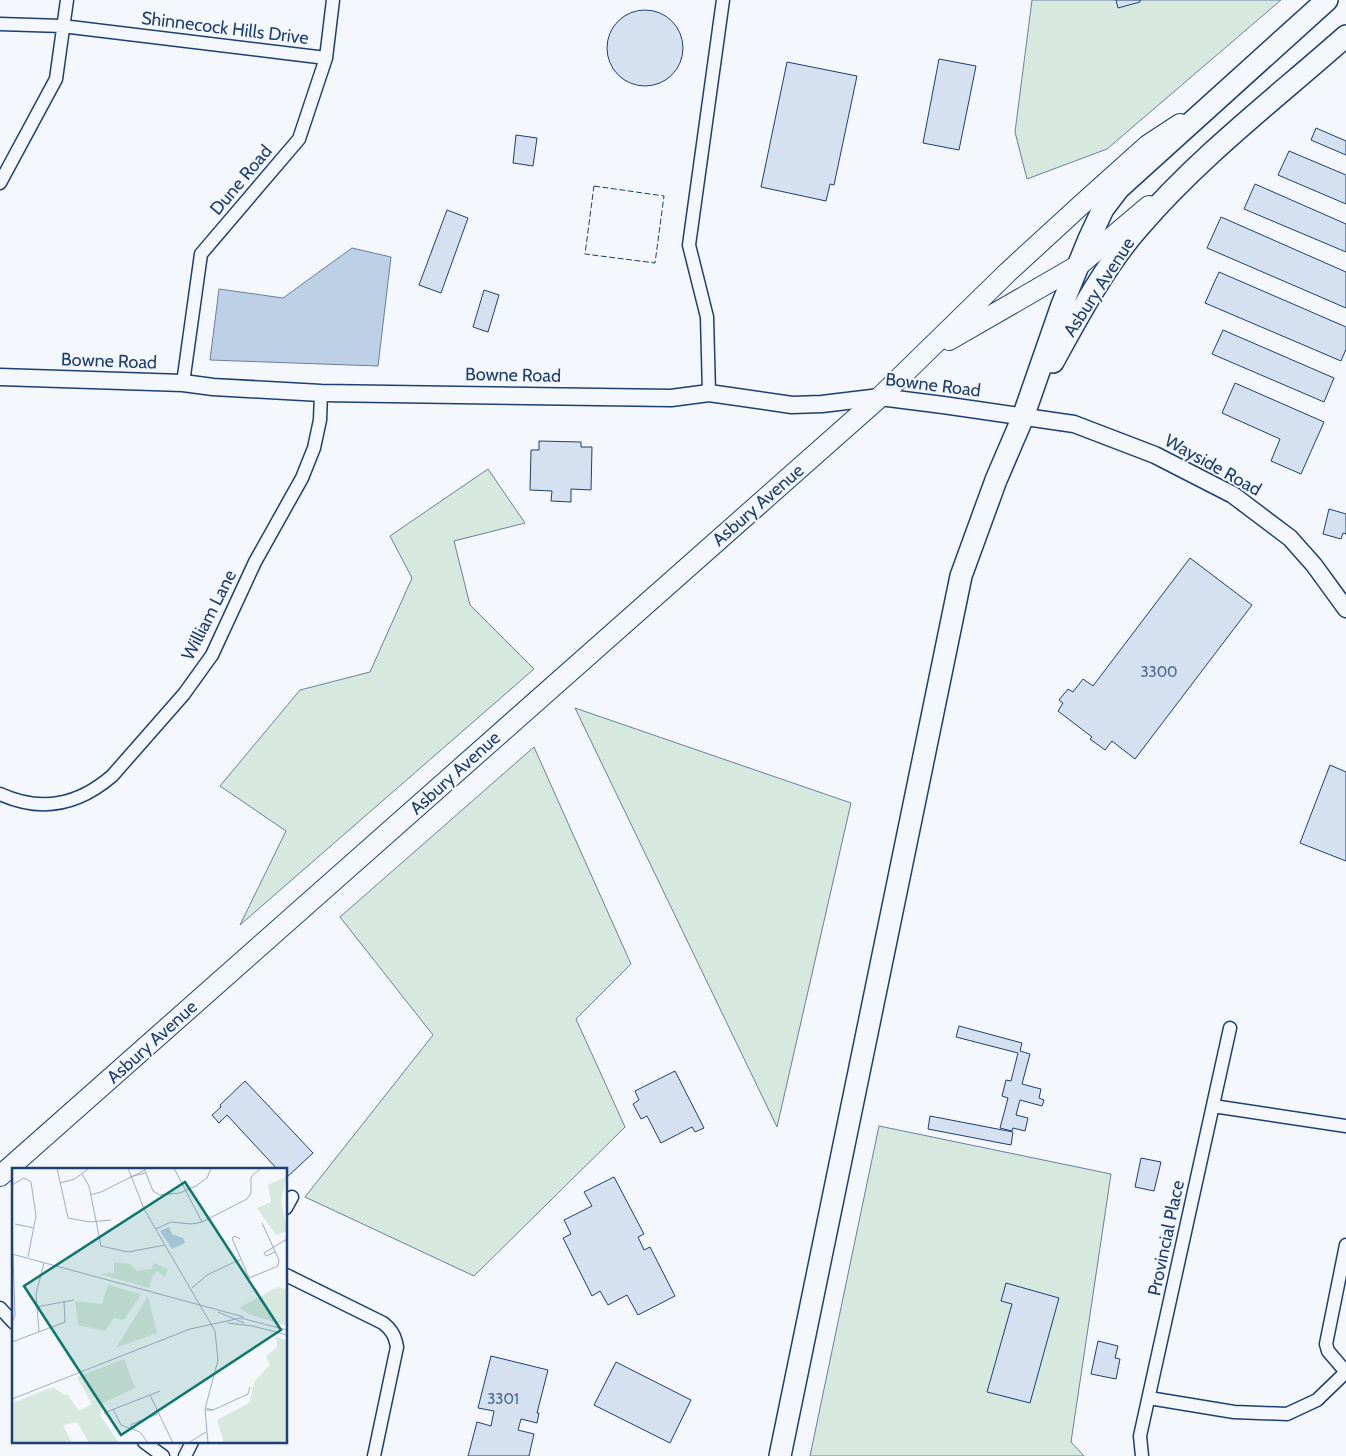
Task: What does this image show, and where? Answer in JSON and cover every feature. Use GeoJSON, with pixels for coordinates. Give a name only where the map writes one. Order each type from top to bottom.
{"type":"FeatureCollection","features":[{"type":"Feature","properties":{"kind":"highway","name":"Asbury Avenue"},"geometry":{"type":"LineString","coordinates":[[1023,417],[1062,305],[1088,239],[1103,209],[1119,188],[1327,0]]}},
{"type":"Feature","properties":{"kind":"highway","name":"Asbury Avenue"},"geometry":{"type":"LineString","coordinates":[[1023,417],[1088,301],[1138,227],[1202,162],[1346,36]]}},
{"type":"Feature","properties":{"kind":"highway"},"geometry":{"type":"LineString","coordinates":[[780,1456],[961,576],[996,480],[1023,417]]}},
{"type":"Feature","properties":{"kind":"main road","name":"Asbury Avenue"},"geometry":{"type":"LineString","coordinates":[[0,1176],[880,398],[1008,272],[1148,145],[1176,126],[1196,117]]}},
{"type":"Feature","properties":{"kind":"main road","name":"Asbury Avenue"},"geometry":{"type":"LineString","coordinates":[[909,370],[952,339],[1079,265],[1202,162]]}},
{"type":"Feature","properties":{"kind":"street"},"geometry":{"type":"LineString","coordinates":[[0,183],[56,79],[66,0]]}},
{"type":"Feature","properties":{"kind":"street","name":"Dune Road"},"geometry":{"type":"LineString","coordinates":[[183,383],[201,254],[298,138],[326,58],[333,0]]}},
{"type":"Feature","properties":{"kind":"street"},"geometry":{"type":"LineString","coordinates":[[709,393],[707,317],[689,245],[723,0]]}},
{"type":"Feature","properties":{"kind":"street","name":"Shinnecock Hills Drive"},"geometry":{"type":"LineString","coordinates":[[0,24],[62,26],[326,58]]}},
{"type":"Feature","properties":{"kind":"street","name":"Bowne Road"},"geometry":{"type":"LineString","coordinates":[[0,377],[183,383],[213,387],[321,393],[671,398],[709,393],[792,405],[880,398],[1023,417]]}},
{"type":"Feature","properties":{"kind":"street","name":"William Lane"},"geometry":{"type":"LineString","coordinates":[[0,794],[20,801],[38,804],[68,802],[86,795],[112,776],[184,694],[212,655],[255,562],[302,478],[318,432],[321,393]]}},
{"type":"Feature","properties":{"kind":"street","name":"Wayside Road"},"geometry":{"type":"LineString","coordinates":[[1023,417],[1074,424],[1156,454],[1233,495],[1290,538],[1314,564],[1346,609]]}},
{"type":"Feature","properties":{"kind":"street","name":"Provincial Place"},"geometry":{"type":"LineString","coordinates":[[1142,1456],[1140,1436],[1230,1028]]}},
{"type":"Feature","properties":{"kind":"street"},"geometry":{"type":"LineString","coordinates":[[1213,1106],[1346,1126]]}},
{"type":"Feature","properties":{"kind":"street"},"geometry":{"type":"LineString","coordinates":[[1149,1398],[1234,1412],[1287,1414],[1317,1400],[1346,1372],[1328,1350],[1326,1344],[1346,1245]]}},
{"type":"Feature","properties":{"kind":"street"},"geometry":{"type":"LineString","coordinates":[[288,1276],[383,1323],[395,1337],[397,1347],[374,1456]]}},
{"type":"Feature","properties":{"kind":"street"},"geometry":{"type":"LineString","coordinates":[[0,1308],[12,1321]]}},
{"type":"Feature","properties":{"kind":"street"},"geometry":{"type":"LineString","coordinates":[[147,1444],[164,1456]]}},
{"type":"Feature","properties":{"kind":"street"},"geometry":{"type":"LineString","coordinates":[[185,1456],[191,1444]]}},
{"type":"Feature","properties":{"kind":"shaded area"},"geometry":{"type":"Polygon","coordinates":[[[1032,0],[1281,0],[1107,149],[1027,179],[1015,132],[1032,0]]]}},
{"type":"Feature","properties":{"kind":"shaded area"},"geometry":{"type":"Polygon","coordinates":[[[488,469],[525,523],[454,541],[470,605],[534,669],[240,925],[286,831],[220,786],[300,690],[370,672],[412,578],[390,536],[488,469]]]}},
{"type":"Feature","properties":{"kind":"shaded area"},"geometry":{"type":"Polygon","coordinates":[[[575,708],[851,803],[777,1127],[575,708]]]}},
{"type":"Feature","properties":{"kind":"shaded area"},"geometry":{"type":"Polygon","coordinates":[[[534,747],[631,964],[576,1019],[625,1127],[474,1276],[305,1197],[433,1035],[340,917],[534,747]]]}},
{"type":"Feature","properties":{"kind":"shaded area"},"geometry":{"type":"Polygon","coordinates":[[[879,1126],[1111,1174],[1071,1442],[1084,1456],[810,1456],[879,1126]]]}},
{"type":"Feature","properties":{"kind":"water"},"geometry":{"type":"Polygon","coordinates":[[[352,248],[391,257],[378,366],[210,360],[219,289],[283,298],[352,248]]]}},
{"type":"Feature","properties":{"kind":"building"},"geometry":{"type":"Polygon","coordinates":[[[1116,0],[1140,0],[1140,2],[1118,8],[1116,0]]]}},
{"type":"Feature","properties":{"kind":"building"},"geometry":{"type":"Polygon","coordinates":[[[645,10],[660,13],[672,21],[680,33],[683,48],[680,63],[672,75],[660,83],[645,86],[630,83],[618,75],[610,63],[607,48],[610,33],[618,21],[630,13],[645,10]]]}},
{"type":"Feature","properties":{"kind":"building"},"geometry":{"type":"Polygon","coordinates":[[[939,59],[976,66],[959,150],[923,143],[939,59]]]}},
{"type":"Feature","properties":{"kind":"building"},"geometry":{"type":"Polygon","coordinates":[[[787,62],[857,76],[834,185],[830,184],[826,201],[761,187],[787,62]]]}},
{"type":"Feature","properties":{"kind":"building"},"geometry":{"type":"Polygon","coordinates":[[[1316,128],[1346,141],[1346,155],[1311,140],[1316,128]]]}},
{"type":"Feature","properties":{"kind":"building"},"geometry":{"type":"Polygon","coordinates":[[[516,135],[537,138],[533,166],[513,163],[516,135]]]}},
{"type":"Feature","properties":{"kind":"building"},"geometry":{"type":"Polygon","coordinates":[[[1289,151],[1346,175],[1346,204],[1278,175],[1289,151]]]}},
{"type":"Feature","properties":{"kind":"building"},"geometry":{"type":"Polygon","coordinates":[[[1255,184],[1346,224],[1346,252],[1244,209],[1255,184]]]}},
{"type":"Feature","properties":{"kind":"building"},"geometry":{"type":"Polygon","coordinates":[[[447,210],[468,218],[441,293],[419,285],[447,210]]]}},
{"type":"Feature","properties":{"kind":"building"},"geometry":{"type":"Polygon","coordinates":[[[1221,217],[1346,272],[1346,308],[1207,248],[1221,217]]]}},
{"type":"Feature","properties":{"kind":"building"},"geometry":{"type":"Polygon","coordinates":[[[1219,272],[1346,327],[1346,349],[1341,361],[1205,303],[1219,272]]]}},
{"type":"Feature","properties":{"kind":"building"},"geometry":{"type":"Polygon","coordinates":[[[484,290],[499,295],[488,332],[473,327],[484,290]]]}},
{"type":"Feature","properties":{"kind":"building"},"geometry":{"type":"Polygon","coordinates":[[[1223,330],[1334,378],[1324,402],[1212,354],[1223,330]]]}},
{"type":"Feature","properties":{"kind":"building"},"geometry":{"type":"Polygon","coordinates":[[[1235,383],[1324,422],[1301,474],[1271,461],[1280,439],[1222,413],[1235,383]]]}},
{"type":"Feature","properties":{"kind":"building"},"geometry":{"type":"Polygon","coordinates":[[[539,441],[581,442],[581,447],[592,447],[591,490],[571,489],[571,502],[551,501],[552,491],[530,490],[531,450],[539,450],[539,441]]]}},
{"type":"Feature","properties":{"kind":"building"},"geometry":{"type":"Polygon","coordinates":[[[1329,509],[1346,514],[1346,534],[1343,533],[1341,539],[1323,534],[1329,509]]]}},
{"type":"Feature","properties":{"kind":"building"},"geometry":{"type":"Polygon","coordinates":[[[1190,558],[1252,605],[1135,759],[1112,741],[1105,750],[1090,739],[1092,737],[1058,711],[1063,703],[1059,700],[1068,689],[1073,692],[1083,679],[1093,686],[1190,558]]]}},
{"type":"Feature","properties":{"kind":"building"},"geometry":{"type":"Polygon","coordinates":[[[1330,765],[1346,772],[1346,861],[1300,843],[1330,765]]]}},
{"type":"Feature","properties":{"kind":"building"},"geometry":{"type":"Polygon","coordinates":[[[959,1026],[1022,1043],[1020,1051],[1030,1054],[1022,1084],[1041,1089],[1039,1098],[1044,1100],[1042,1106],[1020,1100],[1016,1115],[1028,1118],[1025,1131],[1013,1128],[1012,1131],[1000,1128],[1008,1098],[1002,1096],[1006,1080],[1011,1081],[1018,1053],[956,1037],[959,1026]]]}},
{"type":"Feature","properties":{"kind":"building"},"geometry":{"type":"Polygon","coordinates":[[[675,1071],[704,1128],[695,1132],[692,1127],[661,1143],[647,1116],[641,1119],[633,1104],[639,1100],[635,1091],[675,1071]]]}},
{"type":"Feature","properties":{"kind":"building"},"geometry":{"type":"Polygon","coordinates":[[[245,1081],[313,1153],[288,1176],[288,1168],[276,1168],[227,1115],[219,1123],[212,1115],[221,1107],[220,1105],[245,1081]]]}},
{"type":"Feature","properties":{"kind":"building"},"geometry":{"type":"Polygon","coordinates":[[[930,1116],[1013,1132],[1011,1145],[928,1129],[930,1116]]]}},
{"type":"Feature","properties":{"kind":"building"},"geometry":{"type":"Polygon","coordinates":[[[1141,1158],[1161,1162],[1154,1191],[1135,1187],[1141,1158]]]}},
{"type":"Feature","properties":{"kind":"building"},"geometry":{"type":"Polygon","coordinates":[[[614,1177],[644,1234],[638,1237],[644,1250],[650,1247],[675,1296],[638,1315],[627,1295],[608,1305],[600,1291],[592,1296],[563,1238],[571,1234],[564,1220],[592,1206],[584,1192],[614,1177]]]}},
{"type":"Feature","properties":{"kind":"building"},"geometry":{"type":"Polygon","coordinates":[[[1006,1283],[1059,1298],[1030,1403],[987,1392],[1012,1304],[1001,1301],[1006,1283]]]}},
{"type":"Feature","properties":{"kind":"building"},"geometry":{"type":"Polygon","coordinates":[[[1098,1341],[1118,1346],[1115,1358],[1120,1359],[1116,1379],[1091,1374],[1098,1341]]]}},
{"type":"Feature","properties":{"kind":"building"},"geometry":{"type":"Polygon","coordinates":[[[491,1356],[548,1370],[537,1413],[539,1413],[537,1423],[521,1419],[518,1430],[534,1434],[529,1456],[468,1456],[477,1422],[491,1426],[494,1411],[478,1408],[491,1356]]]}},
{"type":"Feature","properties":{"kind":"building"},"geometry":{"type":"Polygon","coordinates":[[[616,1362],[691,1400],[670,1443],[594,1405],[616,1362]]]}},
{"type":"Feature","properties":{"kind":"fence"},"geometry":{"type":"LineString","coordinates":[[594,186],[664,196],[655,263],[585,254],[594,186]]}}]}
